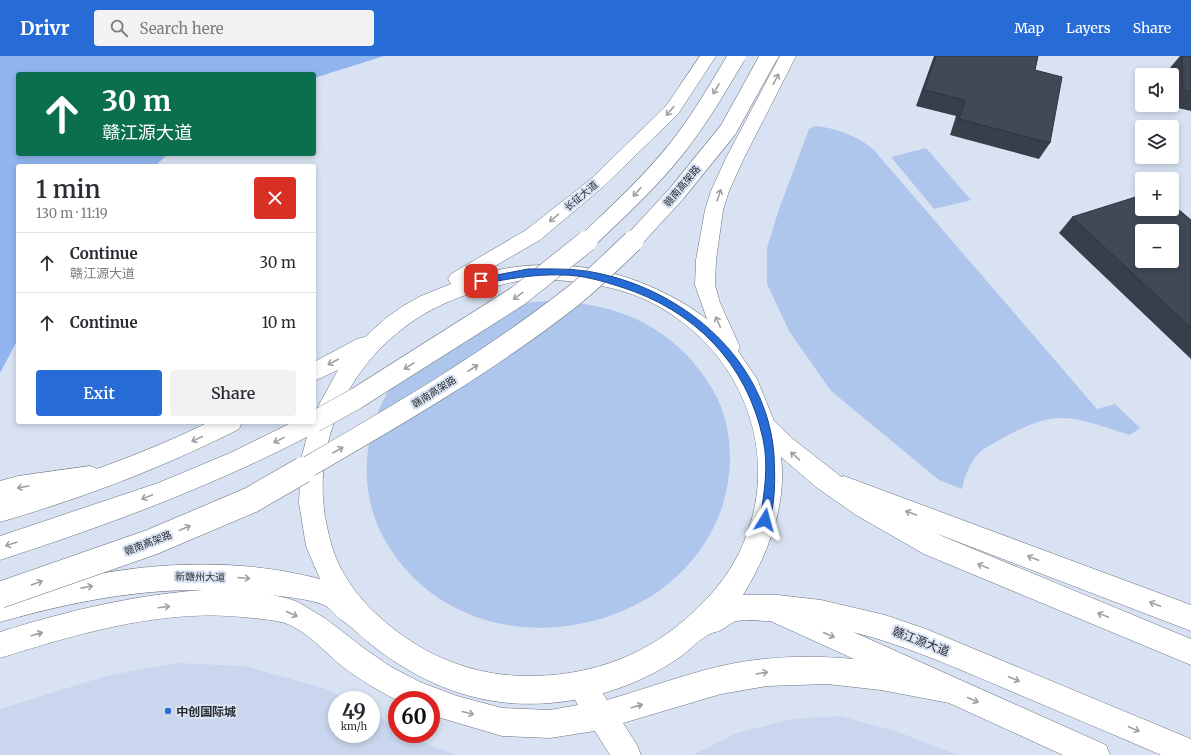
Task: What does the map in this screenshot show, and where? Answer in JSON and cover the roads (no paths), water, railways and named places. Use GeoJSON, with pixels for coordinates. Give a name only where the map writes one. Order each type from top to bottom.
{"type":"FeatureCollection","features":[{"type":"Feature","properties":{"kind":"main road","name":"长征大道"},"geometry":{"type":"LineString","coordinates":[[425,303],[464,275],[533,235],[598,182],[625,158],[672,110],[708,56]]}},
{"type":"Feature","properties":{"kind":"main road"},"geometry":{"type":"LineString","coordinates":[[316,421],[357,398],[518,296],[578,249],[630,199],[673,153],[702,114],[737,56]]}},
{"type":"Feature","properties":{"kind":"main road","name":"赣南高架路"},"geometry":{"type":"LineString","coordinates":[[4,598],[152,542],[251,500],[430,396],[503,348],[574,295],[633,241],[677,193],[728,130],[769,56]]}},
{"type":"Feature","properties":{"kind":"main road"},"geometry":{"type":"LineString","coordinates":[[788,56],[752,124],[720,191],[714,210],[706,260],[705,285],[710,303],[740,370],[758,403],[765,427],[792,454],[822,479],[881,518],[934,545],[1191,652]]}},
{"type":"Feature","properties":{"kind":"main road"},"geometry":{"type":"LineString","coordinates":[[740,370],[719,342],[693,318],[663,300],[644,291],[598,276],[563,272],[528,272],[492,278],[458,288],[425,303],[400,319],[377,338],[351,367],[329,402],[315,440],[309,482],[312,525],[326,567],[350,606],[384,641],[426,667],[475,684],[528,690],[581,685],[616,676],[649,662],[691,634],[725,600],[750,561],[765,520],[771,480],[768,440],[758,403]]}},
{"type":"Feature","properties":{"kind":"main road"},"geometry":{"type":"LineString","coordinates":[[316,371],[377,338]]}},
{"type":"Feature","properties":{"kind":"main road"},"geometry":{"type":"LineString","coordinates":[[0,510],[117,473],[163,455],[227,424]]}},
{"type":"Feature","properties":{"kind":"main road"},"geometry":{"type":"LineString","coordinates":[[0,548],[101,515],[224,466],[310,424]]}},
{"type":"Feature","properties":{"kind":"main road"},"geometry":{"type":"LineString","coordinates":[[0,492],[117,473]]}},
{"type":"Feature","properties":{"kind":"main road"},"geometry":{"type":"LineString","coordinates":[[822,479],[1191,618]]}},
{"type":"Feature","properties":{"kind":"main road","name":"新赣州大道"},"geometry":{"type":"LineString","coordinates":[[4,598],[70,590],[117,581],[162,576],[206,575],[250,578],[292,586],[334,597],[384,641]]}},
{"type":"Feature","properties":{"kind":"main road"},"geometry":{"type":"LineString","coordinates":[[0,645],[86,620],[197,603],[248,603],[290,612],[314,625],[356,660],[408,691]]}},
{"type":"Feature","properties":{"kind":"main road","name":"赣江源大道"},"geometry":{"type":"LineString","coordinates":[[649,662],[731,608],[768,608],[815,612],[846,617],[886,628],[926,642],[1191,753]]}},
{"type":"Feature","properties":{"kind":"main road"},"geometry":{"type":"LineString","coordinates":[[768,608],[1096,755]]}},
{"type":"Feature","properties":{"kind":"main road"},"geometry":{"type":"LineString","coordinates":[[440,704],[502,722],[550,724],[601,716],[722,680],[767,672],[827,670],[881,676],[949,689]]}},
{"type":"Feature","properties":{"kind":"main road"},"geometry":{"type":"LineString","coordinates":[[581,685],[627,755]]}},
{"type":"Feature","properties":{"kind":"place","name":"中创国际城"},"geometry":{"type":"Point","coordinates":[168,711]}}]}
